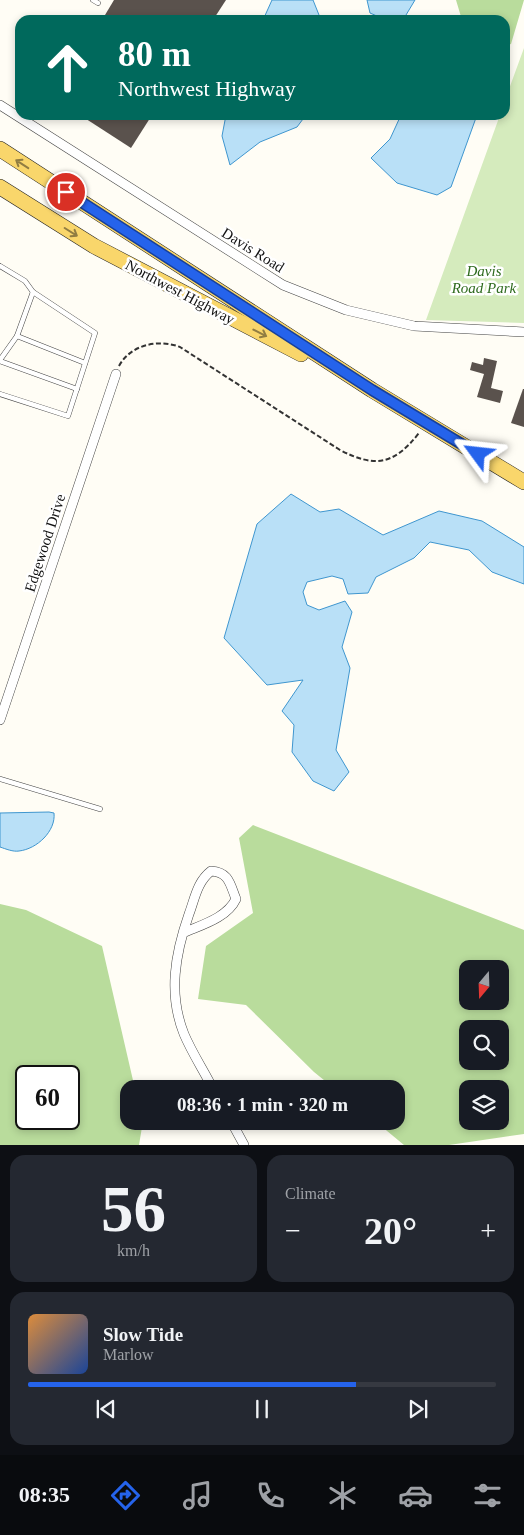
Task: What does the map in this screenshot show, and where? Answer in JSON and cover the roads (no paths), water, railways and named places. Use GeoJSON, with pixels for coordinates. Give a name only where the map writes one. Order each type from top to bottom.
{"type":"FeatureCollection","features":[{"type":"Feature","properties":{"kind":"main road","name":"Northwest Highway"},"geometry":{"type":"LineString","coordinates":[[0,149],[372,390]]}},
{"type":"Feature","properties":{"kind":"main road","name":"Northwest Highway"},"geometry":{"type":"LineString","coordinates":[[0,187],[94,246],[224,316],[372,390]]}},
{"type":"Feature","properties":{"kind":"main road"},"geometry":{"type":"LineString","coordinates":[[372,390],[524,482]]}},
{"type":"Feature","properties":{"kind":"street","name":"Davis Road"},"geometry":{"type":"LineString","coordinates":[[0,105],[15,115]]}},
{"type":"Feature","properties":{"kind":"street","name":"Davis Road"},"geometry":{"type":"LineString","coordinates":[[23,120],[204,236],[283,285],[299,292],[346,310],[414,326],[524,332]]}},
{"type":"Feature","properties":{"kind":"street","name":"Edgewood Drive"},"geometry":{"type":"LineString","coordinates":[[0,720],[116,374]]}},
{"type":"Feature","properties":{"kind":"street"},"geometry":{"type":"LineString","coordinates":[[182,933],[211,921],[231,909],[236,899],[228,878],[221,872],[211,871],[202,879],[182,933],[174,974],[176,1008],[184,1035],[208,1080]]}},
{"type":"Feature","properties":{"kind":"street"},"geometry":{"type":"LineString","coordinates":[[236,1130],[244,1145]]}},
{"type":"Feature","properties":{"kind":"lane"},"geometry":{"type":"LineString","coordinates":[[0,266],[25,281],[33,292],[95,333],[68,416],[0,394]]}},
{"type":"Feature","properties":{"kind":"lane"},"geometry":{"type":"LineString","coordinates":[[33,292],[17,336],[0,361],[77,389]]}},
{"type":"Feature","properties":{"kind":"lane"},"geometry":{"type":"LineString","coordinates":[[17,336],[85,363]]}},
{"type":"Feature","properties":{"kind":"lane"},"geometry":{"type":"LineString","coordinates":[[0,779],[100,809]]}},
{"type":"Feature","properties":{"kind":"water"},"geometry":{"type":"Polygon","coordinates":[[[272,0],[313,0],[319,15],[265,15],[272,0]]]}},
{"type":"Feature","properties":{"kind":"water"},"geometry":{"type":"Polygon","coordinates":[[[367,0],[415,0],[406,15],[375,15],[370,13],[367,0]]]}},
{"type":"Feature","properties":{"kind":"water"},"geometry":{"type":"Polygon","coordinates":[[[225,120],[302,120],[297,127],[260,142],[230,165],[222,136],[225,120]]]}},
{"type":"Feature","properties":{"kind":"water"},"geometry":{"type":"Polygon","coordinates":[[[399,120],[475,120],[451,187],[437,195],[397,183],[371,158],[390,139],[399,120]]]}},
{"type":"Feature","properties":{"kind":"water"},"geometry":{"type":"Polygon","coordinates":[[[291,494],[320,512],[339,509],[383,535],[439,511],[482,521],[524,547],[524,584],[492,572],[469,550],[430,542],[414,558],[376,577],[368,593],[348,594],[343,579],[332,576],[307,582],[303,592],[307,605],[319,610],[345,601],[352,612],[342,647],[350,668],[336,750],[349,772],[334,791],[313,781],[292,752],[294,725],[282,711],[303,680],[267,685],[224,638],[257,524],[291,494]]]}},
{"type":"Feature","properties":{"kind":"water"},"geometry":{"type":"Polygon","coordinates":[[[0,813],[54,813],[54,820],[49,832],[39,843],[26,850],[19,851],[0,847],[0,813]]]}},
{"type":"Feature","properties":{"kind":"park label","name":"Davis Road Park"},"geometry":{"type":"Point","coordinates":[484,280]}}]}
